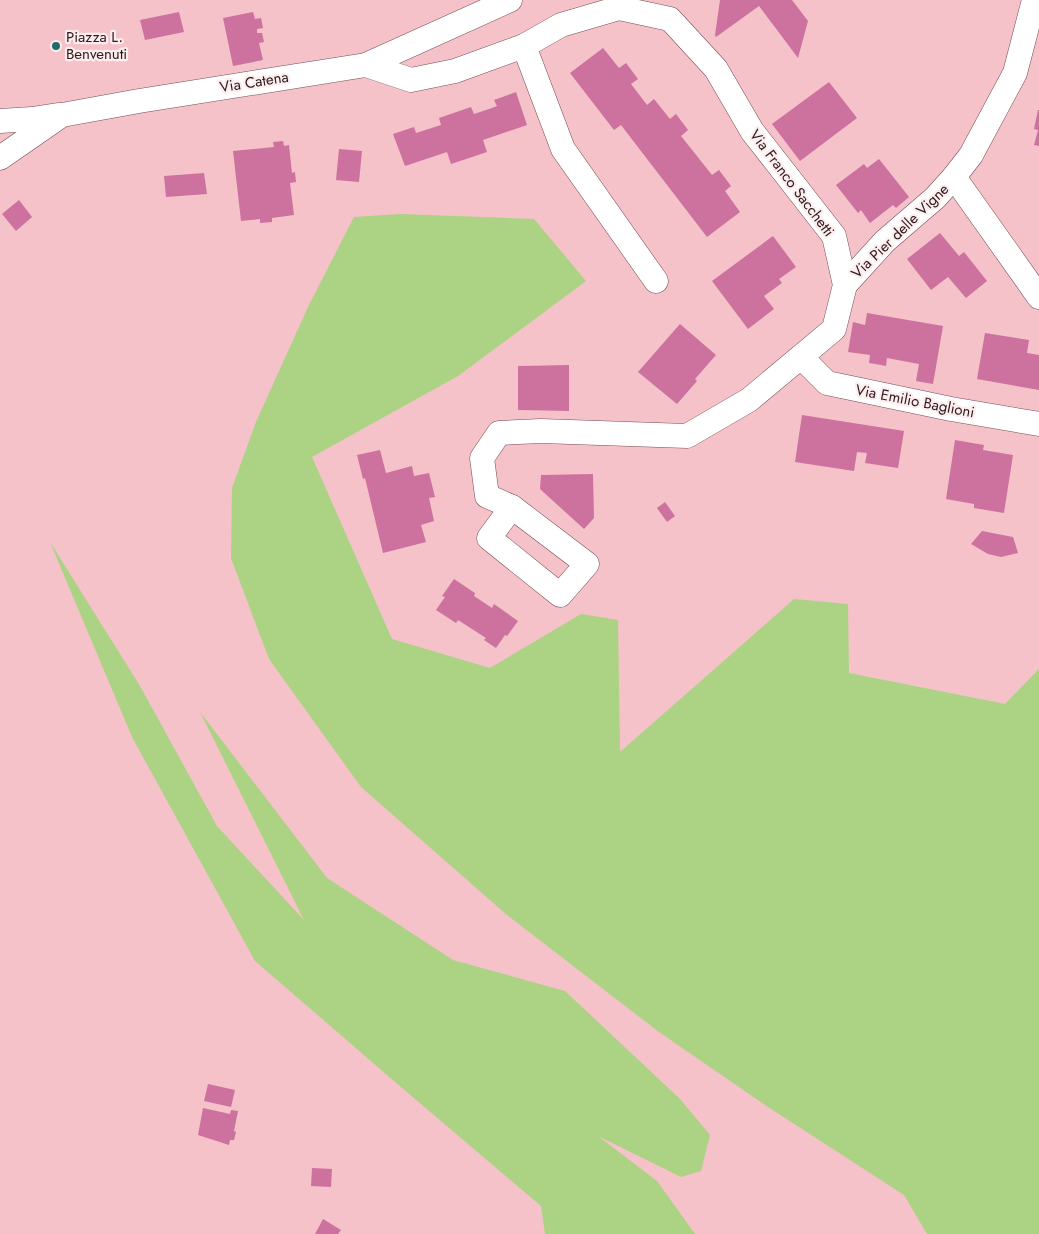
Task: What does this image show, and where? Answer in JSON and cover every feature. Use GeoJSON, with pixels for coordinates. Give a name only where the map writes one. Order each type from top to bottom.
{"type":"FeatureCollection","features":[{"type":"Feature","properties":{"kind":"street","name":"Via Catena"},"geometry":{"type":"LineString","coordinates":[[0,158],[62,114],[139,100],[366,65],[510,0]]}},
{"type":"Feature","properties":{"kind":"street","name":"Via Pier delle Vigne"},"geometry":{"type":"LineString","coordinates":[[845,285],[885,241],[935,198],[971,155],[1016,73],[1034,0]]}},
{"type":"Feature","properties":{"kind":"street","name":"Via Franco Sacchetti"},"geometry":{"type":"LineString","coordinates":[[366,65],[411,80],[455,71],[524,46],[561,25],[619,8],[670,20],[716,69],[752,131],[834,236],[845,285],[834,329],[801,357],[749,400],[687,436],[541,431],[499,432],[482,458],[487,496],[512,507]]}},
{"type":"Feature","properties":{"kind":"street"},"geometry":{"type":"LineString","coordinates":[[524,46],[563,149],[656,280]]}},
{"type":"Feature","properties":{"kind":"street"},"geometry":{"type":"LineString","coordinates":[[0,121],[32,120],[62,114]]}},
{"type":"Feature","properties":{"kind":"street","name":"Via Pier delle Vigne"},"geometry":{"type":"LineString","coordinates":[[954,177],[1039,297]]}},
{"type":"Feature","properties":{"kind":"street","name":"Via Emilio Baglioni"},"geometry":{"type":"LineString","coordinates":[[801,357],[827,383],[951,409],[1039,424]]}},
{"type":"Feature","properties":{"kind":"green space"},"geometry":{"type":"Polygon","coordinates":[[[400,214],[534,219],[586,281],[458,376],[312,457],[392,639],[490,668],[581,614],[618,620],[620,752],[794,599],[848,604],[849,673],[1005,704],[1039,669],[1039,1234],[927,1234],[904,1195],[768,1107],[659,1032],[507,915],[361,787],[269,659],[231,558],[232,488],[256,422],[308,307],[354,217],[400,214]]]}},
{"type":"Feature","properties":{"kind":"green space"},"geometry":{"type":"Polygon","coordinates":[[[50,542],[140,686],[217,826],[304,920],[200,712],[327,878],[453,960],[565,991],[680,1099],[710,1135],[701,1171],[681,1177],[598,1136],[657,1181],[695,1234],[545,1234],[541,1206],[255,961],[132,737],[50,542]]]}},
{"type":"Feature","properties":{"kind":"building"},"geometry":{"type":"Polygon","coordinates":[[[720,0],[792,0],[808,21],[798,58],[759,6],[716,37],[720,0]]]}},
{"type":"Feature","properties":{"kind":"building"},"geometry":{"type":"Polygon","coordinates":[[[179,12],[184,32],[145,40],[140,20],[179,12]]]}},
{"type":"Feature","properties":{"kind":"building"},"geometry":{"type":"Polygon","coordinates":[[[253,12],[255,19],[261,18],[263,28],[257,29],[257,33],[262,33],[264,42],[259,43],[263,60],[233,66],[223,18],[253,12]]]}},
{"type":"Feature","properties":{"kind":"building"},"geometry":{"type":"Polygon","coordinates":[[[603,48],[619,68],[626,63],[638,79],[631,84],[647,105],[654,99],[670,119],[676,114],[688,130],[681,136],[712,175],[719,170],[731,186],[725,191],[740,212],[707,237],[621,125],[614,130],[570,73],[603,48]]]}},
{"type":"Feature","properties":{"kind":"building"},"geometry":{"type":"Polygon","coordinates":[[[829,82],[857,118],[800,161],[772,124],[829,82]]]}},
{"type":"Feature","properties":{"kind":"building"},"geometry":{"type":"Polygon","coordinates":[[[516,92],[527,125],[483,140],[487,152],[451,164],[447,152],[405,166],[393,134],[414,127],[416,133],[441,125],[439,118],[471,107],[474,114],[489,109],[497,106],[494,100],[516,92]]]}},
{"type":"Feature","properties":{"kind":"building"},"geometry":{"type":"Polygon","coordinates":[[[1038,110],[1039,146],[1034,145],[1038,130],[1034,129],[1038,110]]]}},
{"type":"Feature","properties":{"kind":"building"},"geometry":{"type":"Polygon","coordinates":[[[283,141],[284,146],[289,145],[292,173],[295,172],[296,182],[290,183],[294,215],[272,218],[272,222],[260,223],[260,219],[241,221],[233,151],[274,147],[273,142],[283,141]]]}},
{"type":"Feature","properties":{"kind":"building"},"geometry":{"type":"Polygon","coordinates":[[[339,149],[362,151],[359,182],[336,180],[339,149]]]}},
{"type":"Feature","properties":{"kind":"building"},"geometry":{"type":"Polygon","coordinates":[[[879,159],[909,197],[896,208],[893,205],[870,223],[861,210],[858,213],[836,185],[864,164],[867,168],[879,159]]]}},
{"type":"Feature","properties":{"kind":"building"},"geometry":{"type":"Polygon","coordinates":[[[204,173],[207,194],[166,197],[164,176],[204,173]]]}},
{"type":"Feature","properties":{"kind":"building"},"geometry":{"type":"Polygon","coordinates":[[[19,200],[32,217],[16,231],[2,214],[19,200]]]}},
{"type":"Feature","properties":{"kind":"building"},"geometry":{"type":"Polygon","coordinates":[[[940,233],[959,256],[964,252],[987,281],[966,298],[948,277],[931,290],[907,259],[940,233]]]}},
{"type":"Feature","properties":{"kind":"building"},"geometry":{"type":"Polygon","coordinates":[[[773,236],[796,267],[779,279],[782,283],[764,296],[774,309],[748,329],[712,281],[773,236]]]}},
{"type":"Feature","properties":{"kind":"building"},"geometry":{"type":"Polygon","coordinates":[[[867,313],[943,326],[933,384],[916,381],[919,364],[887,358],[886,366],[869,363],[870,355],[848,352],[853,322],[865,325],[867,313]]]}},
{"type":"Feature","properties":{"kind":"building"},"geometry":{"type":"Polygon","coordinates":[[[680,324],[716,355],[677,404],[638,372],[680,324]]]}},
{"type":"Feature","properties":{"kind":"building"},"geometry":{"type":"Polygon","coordinates":[[[985,333],[1029,340],[1027,353],[1039,355],[1039,390],[977,379],[985,333]]]}},
{"type":"Feature","properties":{"kind":"building"},"geometry":{"type":"Polygon","coordinates":[[[569,365],[569,411],[518,410],[518,366],[569,365]]]}},
{"type":"Feature","properties":{"kind":"building"},"geometry":{"type":"Polygon","coordinates":[[[802,415],[904,431],[898,468],[865,463],[867,453],[857,452],[854,471],[795,462],[802,415]]]}},
{"type":"Feature","properties":{"kind":"building"},"geometry":{"type":"Polygon","coordinates":[[[955,440],[984,445],[983,450],[1013,455],[1004,513],[974,508],[974,504],[946,499],[955,440]]]}},
{"type":"Feature","properties":{"kind":"building"},"geometry":{"type":"Polygon","coordinates":[[[380,450],[386,473],[412,466],[414,476],[429,473],[435,497],[429,498],[434,521],[421,525],[426,542],[383,553],[365,478],[363,479],[357,455],[380,450]]]}},
{"type":"Feature","properties":{"kind":"building"},"geometry":{"type":"Polygon","coordinates":[[[593,474],[594,518],[584,529],[540,489],[541,475],[593,474]]]}},
{"type":"Feature","properties":{"kind":"building"},"geometry":{"type":"Polygon","coordinates":[[[665,502],[675,516],[667,522],[657,508],[665,502]]]}},
{"type":"Feature","properties":{"kind":"building"},"geometry":{"type":"Polygon","coordinates":[[[982,531],[1013,537],[1018,553],[1001,557],[988,554],[971,544],[982,531]]]}},
{"type":"Feature","properties":{"kind":"building"},"geometry":{"type":"Polygon","coordinates":[[[454,579],[475,593],[474,596],[492,608],[494,604],[518,621],[496,648],[484,640],[486,638],[458,620],[456,623],[436,610],[445,597],[442,596],[454,579]]]}},
{"type":"Feature","properties":{"kind":"building"},"geometry":{"type":"Polygon","coordinates":[[[208,1084],[235,1090],[231,1107],[204,1101],[208,1084]]]}},
{"type":"Feature","properties":{"kind":"building"},"geometry":{"type":"Polygon","coordinates":[[[203,1108],[230,1114],[231,1110],[238,1111],[234,1140],[230,1140],[229,1145],[198,1135],[203,1108]]]}},
{"type":"Feature","properties":{"kind":"building"},"geometry":{"type":"Polygon","coordinates":[[[312,1168],[332,1169],[331,1187],[311,1186],[312,1168]]]}},
{"type":"Feature","properties":{"kind":"building"},"geometry":{"type":"Polygon","coordinates":[[[323,1219],[341,1230],[338,1234],[315,1234],[323,1219]]]}},
{"type":"Feature","properties":{"kind":"place","name":"Piazza L. Benvenuti"},"geometry":{"type":"Point","coordinates":[56,46]}}]}
